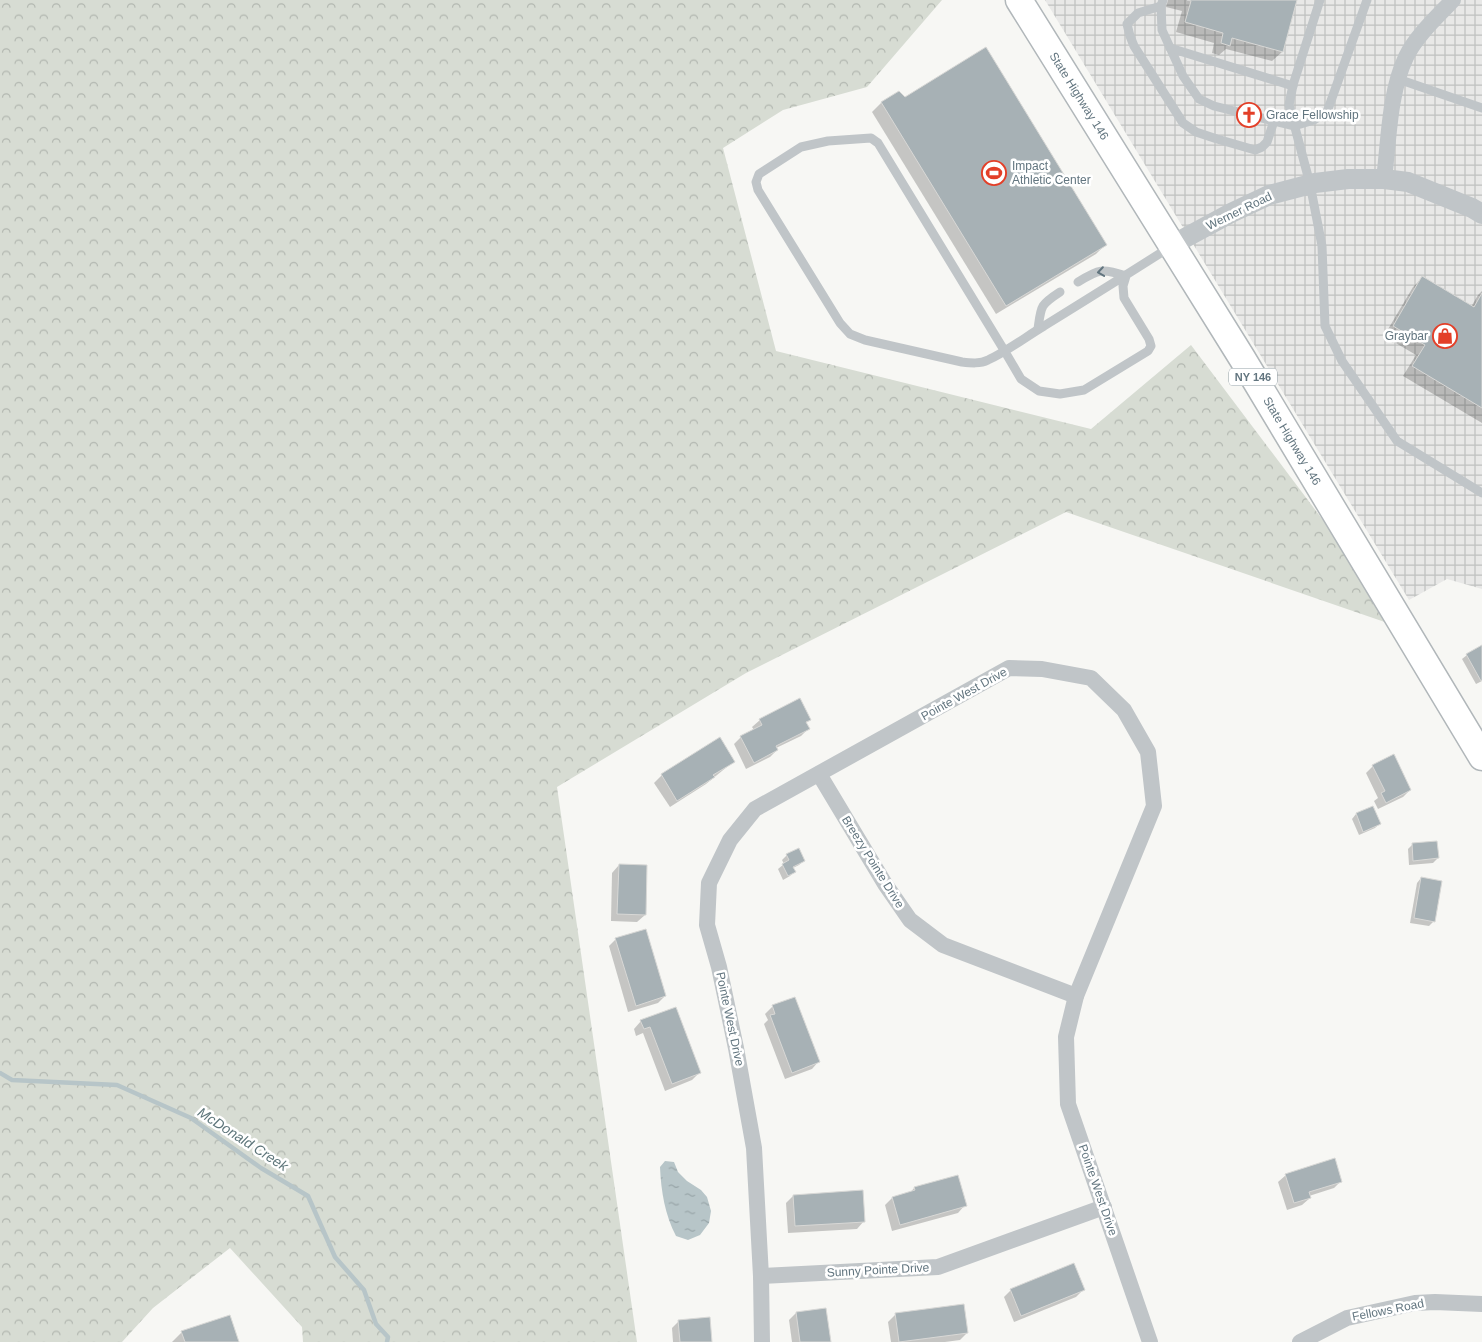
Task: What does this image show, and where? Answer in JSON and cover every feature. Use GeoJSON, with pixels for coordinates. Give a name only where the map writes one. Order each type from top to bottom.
{"type":"FeatureCollection","features":[{"type":"Feature","properties":{"kind":"main road","name":"State Highway 146"},"geometry":{"type":"LineString","coordinates":[[1019,0],[1172,245],[1482,757]]}},
{"type":"Feature","properties":{"kind":"street"},"geometry":{"type":"LineString","coordinates":[[1384,179],[1398,79],[1407,56],[1425,30],[1452,0]]}},
{"type":"Feature","properties":{"kind":"street","name":"Werner Road"},"geometry":{"type":"LineString","coordinates":[[1172,245],[1269,195],[1310,184],[1348,179],[1384,179],[1408,182],[1472,208],[1482,214]]}},
{"type":"Feature","properties":{"kind":"street","name":"Pointe West Drive"},"geometry":{"type":"LineString","coordinates":[[762,1342],[761,1276],[754,1148],[719,967],[707,925],[709,883],[730,840],[755,809],[1009,668],[1042,669],[1091,678],[1124,710],[1148,752],[1154,806],[1076,996],[1066,1037],[1068,1104],[1150,1342]]}},
{"type":"Feature","properties":{"kind":"street","name":"Breezy Pointe Drive"},"geometry":{"type":"LineString","coordinates":[[819,774],[885,884],[910,920],[943,946],[1076,996]]}},
{"type":"Feature","properties":{"kind":"street","name":"Sunny Pointe Drive"},"geometry":{"type":"LineString","coordinates":[[761,1276],[938,1267],[1104,1207]]}},
{"type":"Feature","properties":{"kind":"street","name":"Fellows Road"},"geometry":{"type":"LineString","coordinates":[[1300,1342],[1347,1318],[1415,1303],[1482,1304]]}},
{"type":"Feature","properties":{"kind":"lane"},"geometry":{"type":"LineString","coordinates":[[1320,0],[1293,86],[1289,105],[1310,184],[1322,246],[1325,326],[1342,362],[1397,441],[1482,493]]}},
{"type":"Feature","properties":{"kind":"lane"},"geometry":{"type":"LineString","coordinates":[[1274,121],[1267,142],[1262,148],[1255,150],[1196,132],[1183,123],[1134,46],[1127,24],[1138,14],[1162,3],[1162,30],[1184,76],[1199,99],[1214,106],[1274,121],[1294,126],[1314,120],[1327,112],[1367,0]]}},
{"type":"Feature","properties":{"kind":"lane"},"geometry":{"type":"LineString","coordinates":[[1170,48],[1293,86]]}},
{"type":"Feature","properties":{"kind":"lane"},"geometry":{"type":"LineString","coordinates":[[1398,79],[1482,108]]}},
{"type":"Feature","properties":{"kind":"lane"},"geometry":{"type":"LineString","coordinates":[[1126,276],[1123,286],[1124,298],[1150,339],[1151,346],[1148,351],[1084,390],[1060,394],[1039,390],[1021,379],[1004,350],[878,143],[871,138],[854,139],[828,141],[801,148],[759,174],[756,182],[758,190],[840,323],[850,334],[865,340],[975,364],[988,360],[1004,350],[1038,329],[1126,276],[1172,245]]}},
{"type":"Feature","properties":{"kind":"lane"},"geometry":{"type":"LineString","coordinates":[[1078,282],[1101,270],[1112,271],[1126,276]]}},
{"type":"Feature","properties":{"kind":"lane"},"geometry":{"type":"LineString","coordinates":[[1038,329],[1040,312],[1045,302],[1060,292]]}},
{"type":"Feature","properties":{"kind":"shaded area"},"geometry":{"type":"Polygon","coordinates":[[[1045,0],[1482,0],[1482,589],[1447,579],[1409,600],[1045,0]]]}},
{"type":"Feature","properties":{"kind":"green space"},"geometry":{"type":"Polygon","coordinates":[[[0,0],[942,0],[867,87],[783,110],[723,148],[776,351],[1091,429],[1191,345],[1405,629],[1066,512],[746,673],[557,787],[637,1342],[303,1342],[302,1327],[230,1248],[153,1308],[122,1342],[0,1342],[0,0]]]}},
{"type":"Feature","properties":{"kind":"water"},"geometry":{"type":"Polygon","coordinates":[[[665,1161],[674,1162],[678,1172],[707,1197],[711,1211],[709,1223],[700,1235],[688,1240],[676,1236],[666,1211],[660,1167],[665,1161]]]}},
{"type":"Feature","properties":{"kind":"building"},"geometry":{"type":"Polygon","coordinates":[[[1187,0],[1297,0],[1283,52],[1232,38],[1230,46],[1221,43],[1223,33],[1185,22],[1191,1],[1187,0]]]}},
{"type":"Feature","properties":{"kind":"building","name":"Impact Athletic Center"},"geometry":{"type":"Polygon","coordinates":[[[986,47],[1107,245],[1006,306],[881,102],[899,91],[905,97],[986,47]]]}},
{"type":"Feature","properties":{"kind":"building","name":"Graybar"},"geometry":{"type":"Polygon","coordinates":[[[1422,276],[1474,307],[1482,293],[1482,408],[1412,366],[1425,345],[1393,326],[1422,276]]]}},
{"type":"Feature","properties":{"kind":"building"},"geometry":{"type":"Polygon","coordinates":[[[1482,645],[1482,680],[1481,681],[1466,654],[1482,645]]]}},
{"type":"Feature","properties":{"kind":"building"},"geometry":{"type":"Polygon","coordinates":[[[800,698],[811,720],[806,722],[810,729],[776,746],[778,750],[754,763],[740,736],[762,725],[759,719],[800,698]]]}},
{"type":"Feature","properties":{"kind":"building"},"geometry":{"type":"Polygon","coordinates":[[[720,737],[735,762],[677,801],[661,774],[720,737]]]}},
{"type":"Feature","properties":{"kind":"building"},"geometry":{"type":"Polygon","coordinates":[[[1394,754],[1411,790],[1386,803],[1381,793],[1385,791],[1372,765],[1394,754]]]}},
{"type":"Feature","properties":{"kind":"building"},"geometry":{"type":"Polygon","coordinates":[[[1373,806],[1381,824],[1363,832],[1356,813],[1373,806]]]}},
{"type":"Feature","properties":{"kind":"building"},"geometry":{"type":"Polygon","coordinates":[[[1437,841],[1439,858],[1413,861],[1412,843],[1437,841]]]}},
{"type":"Feature","properties":{"kind":"building"},"geometry":{"type":"Polygon","coordinates":[[[799,848],[805,861],[793,867],[796,872],[788,876],[782,864],[789,860],[786,854],[799,848]]]}},
{"type":"Feature","properties":{"kind":"building"},"geometry":{"type":"Polygon","coordinates":[[[619,864],[647,865],[646,915],[617,914],[619,864]]]}},
{"type":"Feature","properties":{"kind":"building"},"geometry":{"type":"Polygon","coordinates":[[[1421,877],[1442,881],[1435,922],[1414,918],[1421,877]]]}},
{"type":"Feature","properties":{"kind":"building"},"geometry":{"type":"Polygon","coordinates":[[[646,929],[666,996],[636,1006],[615,938],[646,929]]]}},
{"type":"Feature","properties":{"kind":"building"},"geometry":{"type":"Polygon","coordinates":[[[795,997],[820,1062],[792,1073],[770,1015],[775,1014],[772,1005],[795,997]]]}},
{"type":"Feature","properties":{"kind":"building"},"geometry":{"type":"Polygon","coordinates":[[[676,1007],[701,1073],[672,1084],[650,1027],[644,1029],[640,1020],[676,1007]]]}},
{"type":"Feature","properties":{"kind":"building"},"geometry":{"type":"Polygon","coordinates":[[[1335,1158],[1342,1182],[1309,1192],[1311,1198],[1294,1203],[1285,1174],[1335,1158]]]}},
{"type":"Feature","properties":{"kind":"building"},"geometry":{"type":"Polygon","coordinates":[[[958,1175],[967,1206],[900,1225],[892,1197],[915,1190],[914,1187],[958,1175]]]}},
{"type":"Feature","properties":{"kind":"building"},"geometry":{"type":"Polygon","coordinates":[[[863,1190],[865,1222],[795,1226],[793,1195],[863,1190]]]}},
{"type":"Feature","properties":{"kind":"building"},"geometry":{"type":"Polygon","coordinates":[[[1074,1263],[1085,1290],[1021,1316],[1010,1289],[1074,1263]]]}},
{"type":"Feature","properties":{"kind":"building"},"geometry":{"type":"Polygon","coordinates":[[[964,1304],[968,1333],[899,1342],[895,1313],[964,1304]]]}},
{"type":"Feature","properties":{"kind":"building"},"geometry":{"type":"Polygon","coordinates":[[[826,1308],[831,1342],[800,1342],[796,1312],[826,1308]]]}},
{"type":"Feature","properties":{"kind":"building"},"geometry":{"type":"Polygon","coordinates":[[[230,1315],[239,1342],[185,1342],[181,1331],[230,1315]]]}},
{"type":"Feature","properties":{"kind":"building"},"geometry":{"type":"Polygon","coordinates":[[[710,1317],[712,1342],[680,1342],[678,1320],[710,1317]]]}},
{"type":"Feature","properties":{"kind":"waterway","name":"McDonald Creek"},"geometry":{"type":"LineString","coordinates":[[0,1073],[12,1080],[117,1085],[191,1118],[261,1168],[308,1196],[335,1257],[364,1290],[376,1324],[388,1337],[387,1342]]}},
{"type":"Feature","properties":{"kind":"place","name":"Grace Fellowship"},"geometry":{"type":"Point","coordinates":[1249,115]}},
{"type":"Feature","properties":{"kind":"place","name":"Impact Athletic Center"},"geometry":{"type":"Point","coordinates":[994,173]}},
{"type":"Feature","properties":{"kind":"place","name":"Graybar"},"geometry":{"type":"Point","coordinates":[1445,336]}}]}
